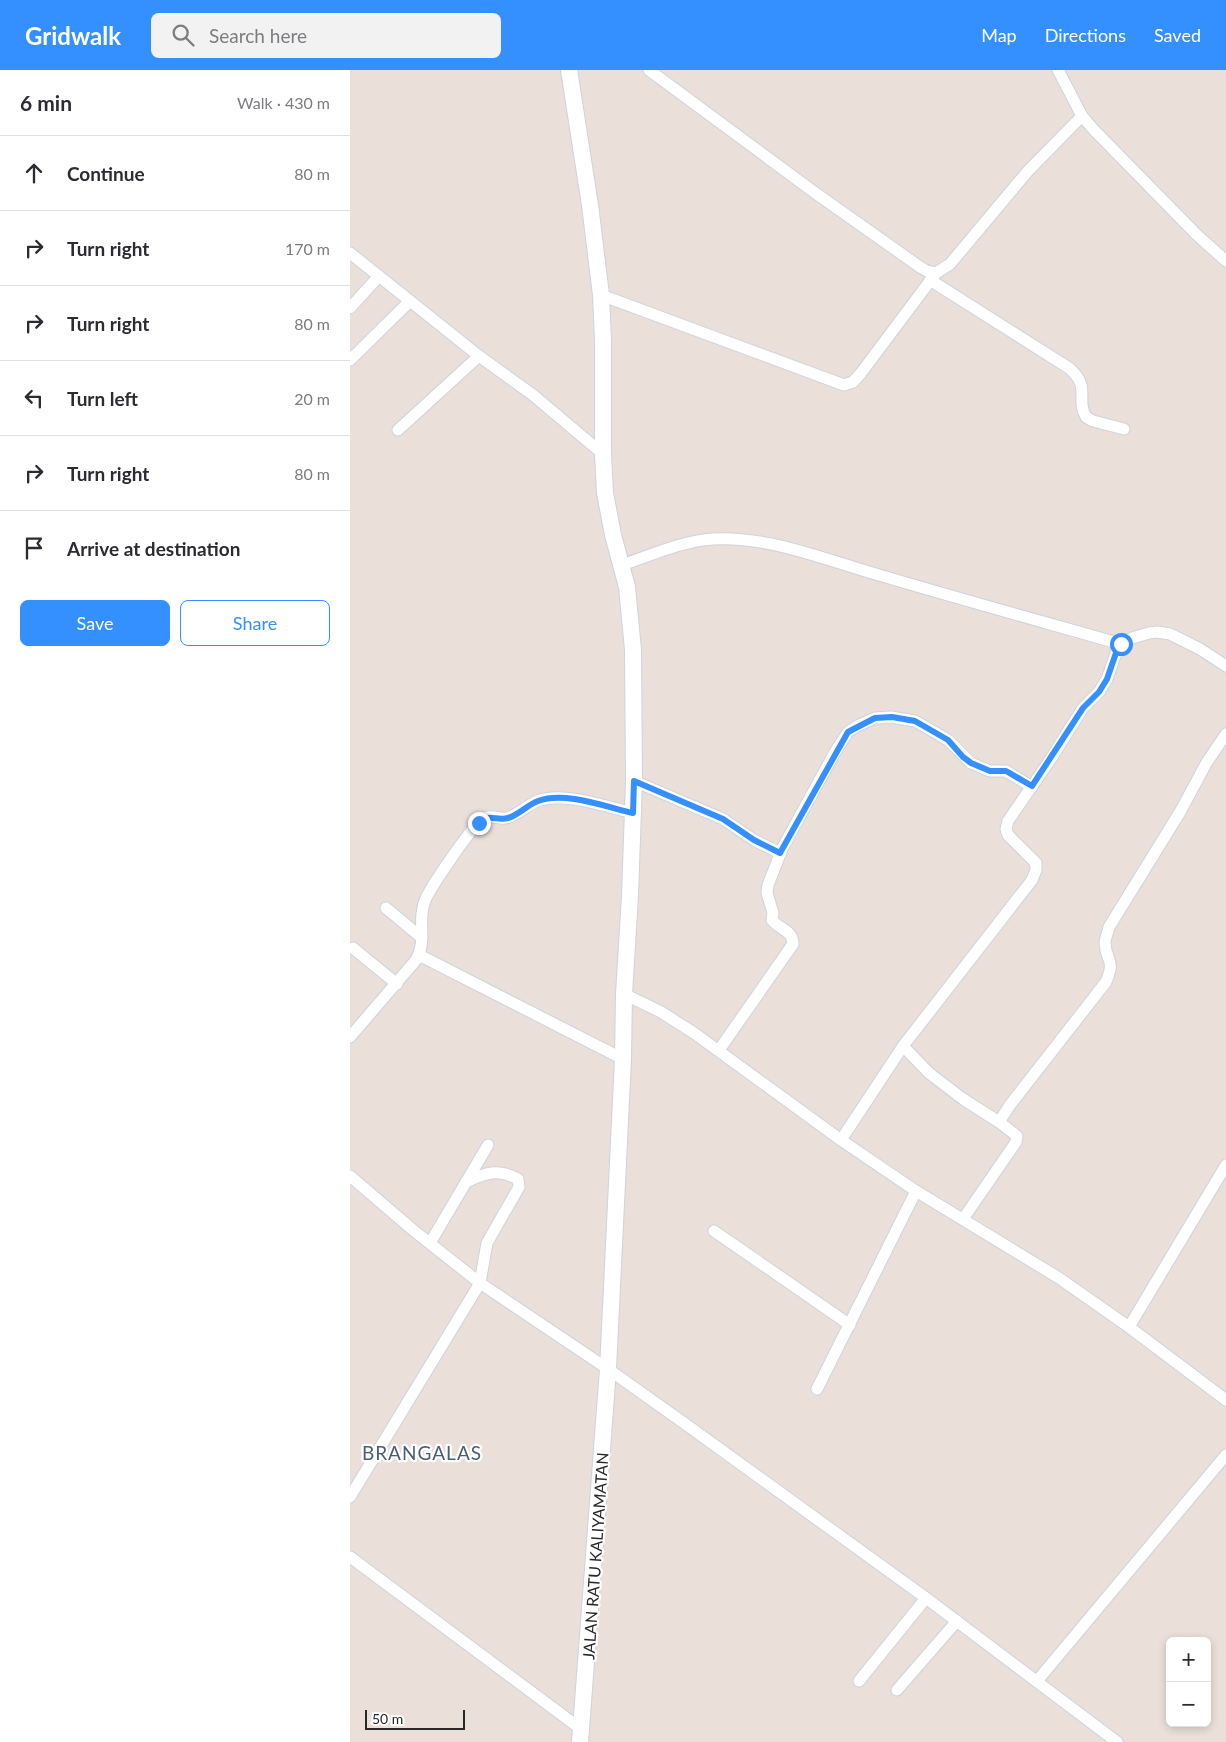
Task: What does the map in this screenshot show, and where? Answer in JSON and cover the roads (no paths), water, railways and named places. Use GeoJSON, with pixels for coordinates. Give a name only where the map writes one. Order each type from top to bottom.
{"type":"FeatureCollection","features":[{"type":"Feature","properties":{"kind":"main road","name":"JALAN RATU KALIYAMATAN"},"geometry":{"type":"LineString","coordinates":[[569,70],[590,205],[600,295],[603,341],[603,454],[607,506],[630,606],[633,650],[634,781],[608,1369],[581,1735]]}},
{"type":"Feature","properties":{"kind":"street"},"geometry":{"type":"LineString","coordinates":[[649,70],[933,277],[1069,368],[1081,383],[1083,408],[1086,417],[1124,428]]}},
{"type":"Feature","properties":{"kind":"street"},"geometry":{"type":"LineString","coordinates":[[1058,70],[1082,116],[1112,150],[1197,235],[1226,261]]}},
{"type":"Feature","properties":{"kind":"street"},"geometry":{"type":"LineString","coordinates":[[600,295],[844,385],[852,382],[860,373],[933,277],[946,268],[959,255],[1028,171],[1082,116]]}},
{"type":"Feature","properties":{"kind":"street"},"geometry":{"type":"LineString","coordinates":[[350,253],[479,356],[533,395],[603,454]]}},
{"type":"Feature","properties":{"kind":"street"},"geometry":{"type":"LineString","coordinates":[[350,308],[379,276]]}},
{"type":"Feature","properties":{"kind":"street"},"geometry":{"type":"LineString","coordinates":[[350,360],[410,301]]}},
{"type":"Feature","properties":{"kind":"street"},"geometry":{"type":"LineString","coordinates":[[398,430],[479,356]]}},
{"type":"Feature","properties":{"kind":"street"},"geometry":{"type":"LineString","coordinates":[[622,565],[693,542],[713,539],[753,541],[820,557],[1121,644]]}},
{"type":"Feature","properties":{"kind":"street"},"geometry":{"type":"LineString","coordinates":[[840,1140],[903,1046],[1032,880],[1036,863],[1008,835],[1006,829],[1012,814],[1083,708],[1103,685],[1121,644],[1148,633],[1170,634],[1200,649],[1226,666]]}},
{"type":"Feature","properties":{"kind":"street"},"geometry":{"type":"LineString","coordinates":[[718,1050],[793,944],[793,938],[789,932],[777,926],[772,920],[772,905],[767,893],[768,885],[780,853],[848,732],[875,718],[892,717],[915,721],[948,740],[971,763],[990,771],[1006,771],[1032,786]]}},
{"type":"Feature","properties":{"kind":"street"},"geometry":{"type":"LineString","coordinates":[[999,1122],[1010,1105],[1106,982],[1111,970],[1111,962],[1105,942],[1109,927],[1180,812],[1207,762],[1226,734]]}},
{"type":"Feature","properties":{"kind":"street"},"geometry":{"type":"LineString","coordinates":[[634,781],[723,819],[754,840],[780,853]]}},
{"type":"Feature","properties":{"kind":"street"},"geometry":{"type":"LineString","coordinates":[[350,1037],[397,984],[419,955],[422,946],[421,914],[426,898],[441,873],[472,830],[484,818],[507,818],[532,804],[552,798],[571,799],[633,813]]}},
{"type":"Feature","properties":{"kind":"street"},"geometry":{"type":"LineString","coordinates":[[386,908],[422,938]]}},
{"type":"Feature","properties":{"kind":"street"},"geometry":{"type":"LineString","coordinates":[[353,948],[397,984]]}},
{"type":"Feature","properties":{"kind":"street"},"geometry":{"type":"LineString","coordinates":[[419,955],[623,1060]]}},
{"type":"Feature","properties":{"kind":"street"},"geometry":{"type":"LineString","coordinates":[[624,994],[661,1012],[718,1050],[840,1140],[916,1191],[1059,1278],[1129,1327],[1226,1400]]}},
{"type":"Feature","properties":{"kind":"street"},"geometry":{"type":"LineString","coordinates":[[903,1046],[929,1073],[963,1099],[1014,1132],[1017,1136],[1016,1142],[963,1219]]}},
{"type":"Feature","properties":{"kind":"street"},"geometry":{"type":"LineString","coordinates":[[430,1243],[488,1144]]}},
{"type":"Feature","properties":{"kind":"street"},"geometry":{"type":"LineString","coordinates":[[1129,1327],[1226,1164]]}},
{"type":"Feature","properties":{"kind":"street"},"geometry":{"type":"LineString","coordinates":[[350,1496],[480,1283],[487,1243],[519,1187],[518,1179],[504,1172],[484,1173],[466,1182]]}},
{"type":"Feature","properties":{"kind":"street"},"geometry":{"type":"LineString","coordinates":[[351,1179],[480,1283],[608,1369],[926,1598],[1117,1742]]}},
{"type":"Feature","properties":{"kind":"street"},"geometry":{"type":"LineString","coordinates":[[817,1389],[916,1191]]}},
{"type":"Feature","properties":{"kind":"street"},"geometry":{"type":"LineString","coordinates":[[714,1231],[850,1325]]}},
{"type":"Feature","properties":{"kind":"street"},"geometry":{"type":"LineString","coordinates":[[1037,1681],[1226,1456]]}},
{"type":"Feature","properties":{"kind":"street"},"geometry":{"type":"LineString","coordinates":[[350,1557],[581,1735]]}},
{"type":"Feature","properties":{"kind":"street"},"geometry":{"type":"LineString","coordinates":[[859,1681],[926,1598]]}},
{"type":"Feature","properties":{"kind":"street"},"geometry":{"type":"LineString","coordinates":[[898,1690],[957,1621]]}},
{"type":"Feature","properties":{"kind":"street"},"geometry":{"type":"LineString","coordinates":[[1096,1742],[1104,1732]]}},
{"type":"Feature","properties":{"kind":"district","name":"BRANGALAS"},"geometry":{"type":"Point","coordinates":[422,1452]}}]}
